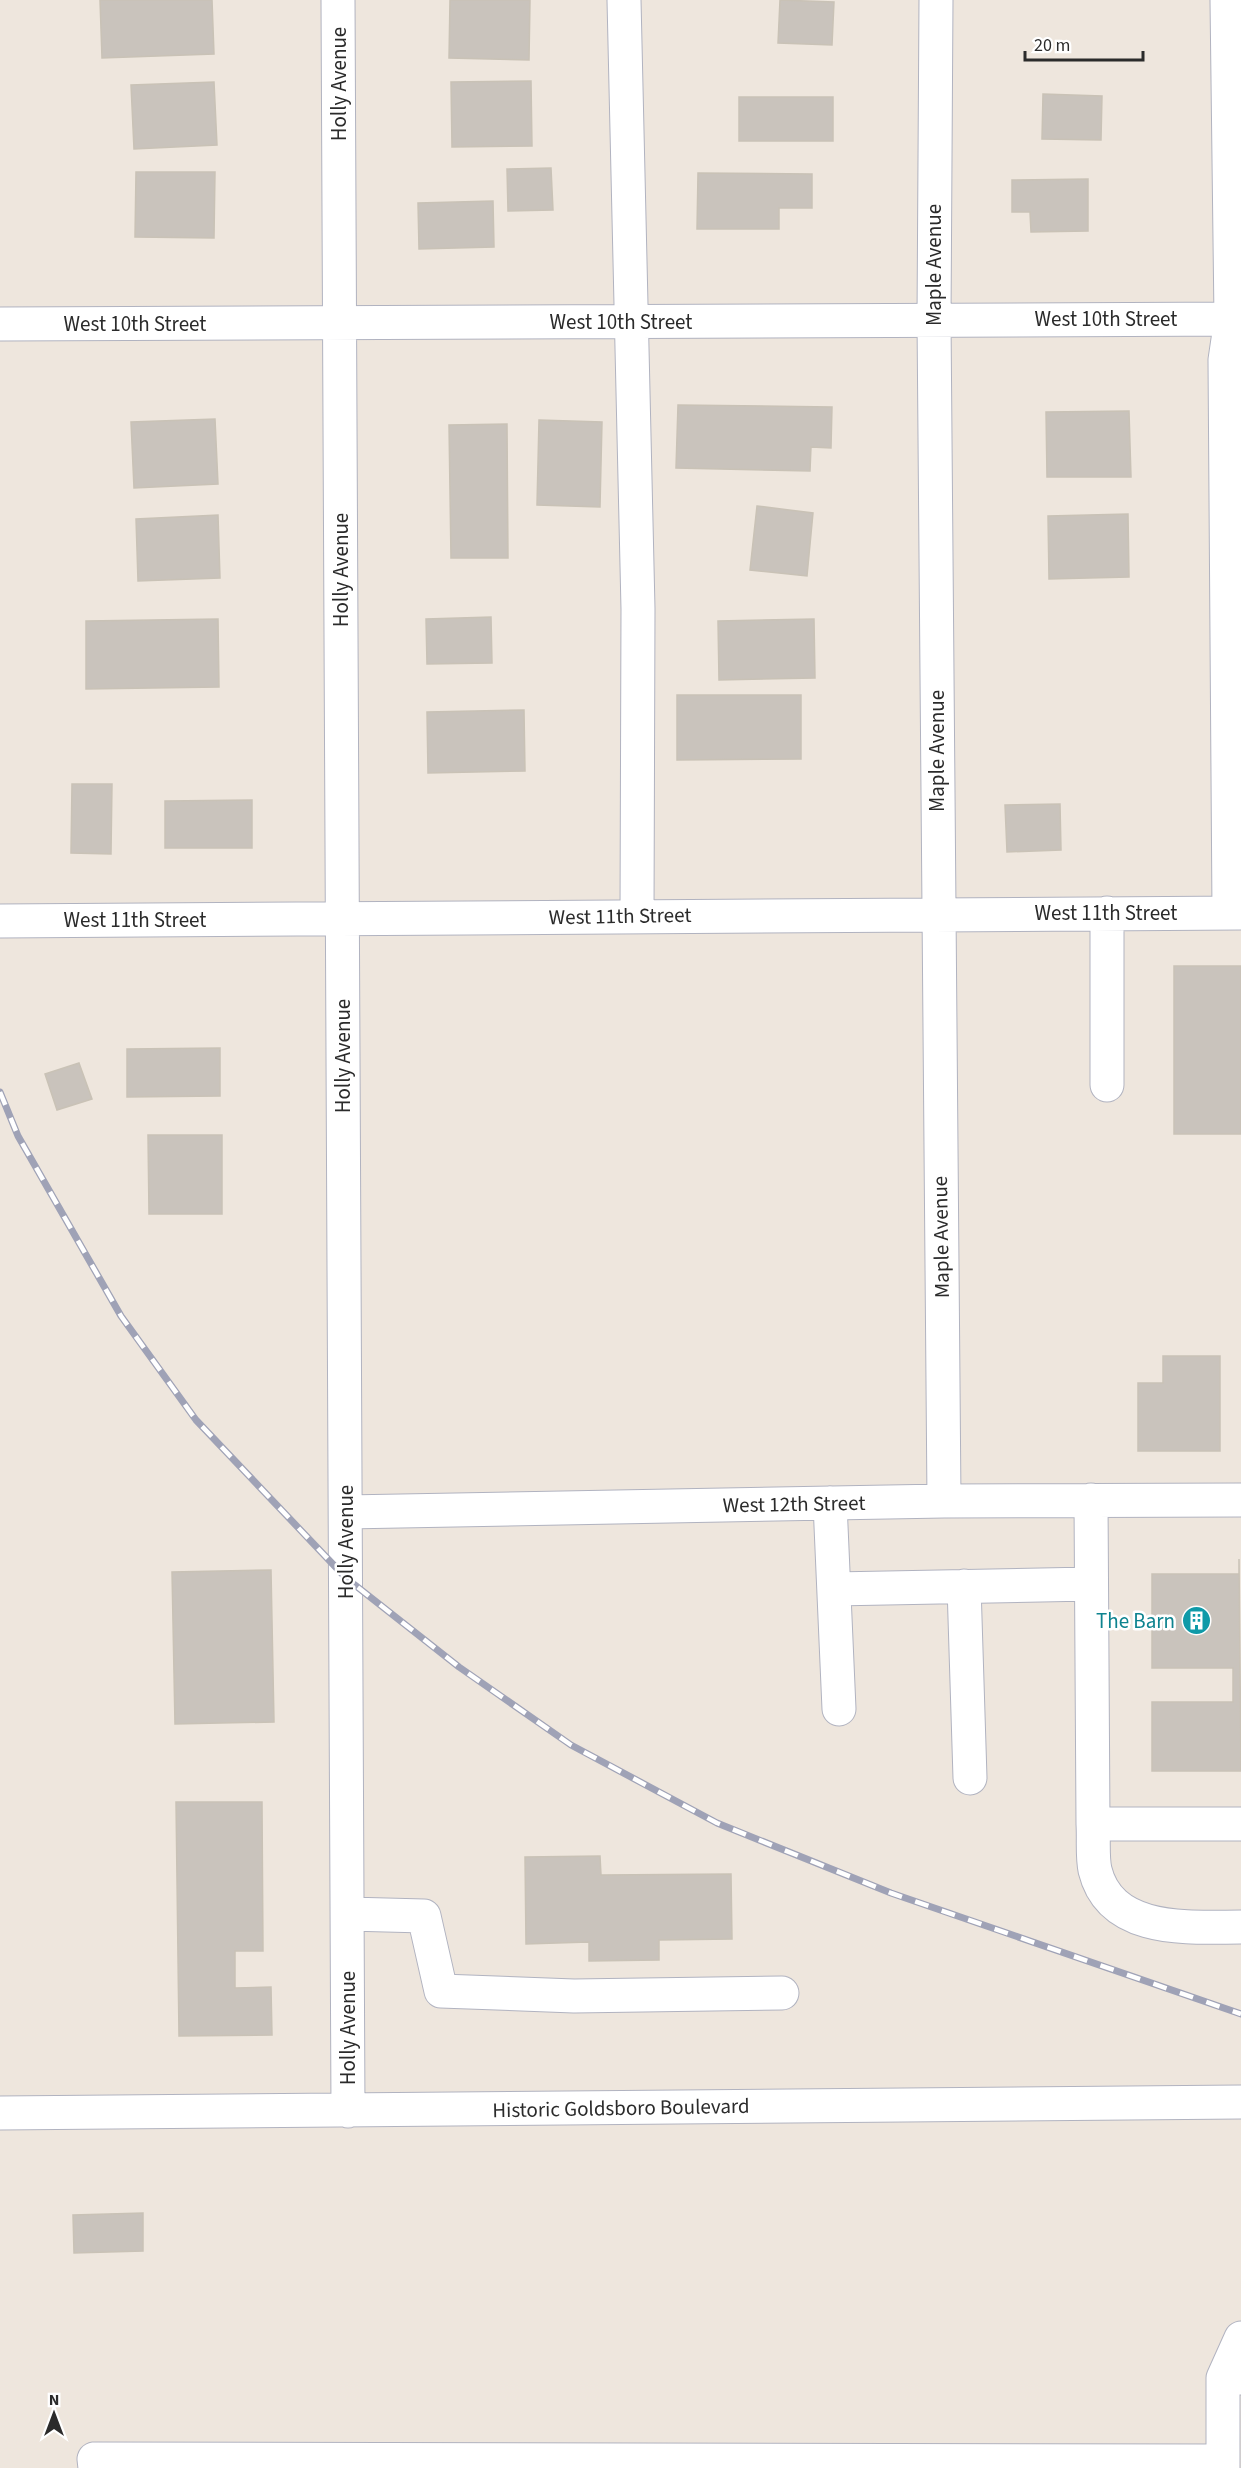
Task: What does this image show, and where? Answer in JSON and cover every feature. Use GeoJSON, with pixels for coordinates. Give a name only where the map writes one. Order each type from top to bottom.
{"type":"FeatureCollection","features":[{"type":"Feature","properties":{"kind":"street","name":"Holly Avenue"},"geometry":{"type":"LineString","coordinates":[[338,0],[348,2111]]}},
{"type":"Feature","properties":{"kind":"street"},"geometry":{"type":"LineString","coordinates":[[624,0],[638,609],[637,916]]}},
{"type":"Feature","properties":{"kind":"street","name":"Maple Avenue"},"geometry":{"type":"LineString","coordinates":[[936,0],[934,320],[944,1501]]}},
{"type":"Feature","properties":{"kind":"street"},"geometry":{"type":"LineString","coordinates":[[1227,0],[1236,319],[1225,360],[1234,660],[1235,913]]}},
{"type":"Feature","properties":{"kind":"street","name":"West 10th Street"},"geometry":{"type":"LineString","coordinates":[[0,324],[1236,319]]}},
{"type":"Feature","properties":{"kind":"street","name":"West 11th Street"},"geometry":{"type":"LineString","coordinates":[[0,921],[938,913],[1235,913]]}},
{"type":"Feature","properties":{"kind":"street"},"geometry":{"type":"LineString","coordinates":[[1107,913],[1107,1085]]}},
{"type":"Feature","properties":{"kind":"street"},"geometry":{"type":"LineString","coordinates":[[1091,1500],[1093,1824],[1095,1868],[1098,1880],[1111,1897],[1131,1914],[1148,1923],[1167,1927],[1241,1927]]}},
{"type":"Feature","properties":{"kind":"street","name":"West 12th Street"},"geometry":{"type":"LineString","coordinates":[[346,1512],[944,1501],[1241,1500]]}},
{"type":"Feature","properties":{"kind":"street"},"geometry":{"type":"LineString","coordinates":[[830,1503],[839,1709]]}},
{"type":"Feature","properties":{"kind":"street"},"geometry":{"type":"LineString","coordinates":[[834,1589],[1091,1584]]}},
{"type":"Feature","properties":{"kind":"street"},"geometry":{"type":"LineString","coordinates":[[964,1586],[970,1778]]}},
{"type":"Feature","properties":{"kind":"street"},"geometry":{"type":"LineString","coordinates":[[1093,1824],[1241,1824]]}},
{"type":"Feature","properties":{"kind":"street"},"geometry":{"type":"LineString","coordinates":[[348,1914],[424,1916],[441,1991],[574,1996],[782,1993]]}},
{"type":"Feature","properties":{"kind":"street","name":"Historic Goldsboro Boulevard"},"geometry":{"type":"LineString","coordinates":[[0,2113],[1241,2102]]}},
{"type":"Feature","properties":{"kind":"street"},"geometry":{"type":"LineString","coordinates":[[95,2468],[94,2460],[1223,2465],[1232,2378],[1241,2338]]}},
{"type":"Feature","properties":{"kind":"building"},"geometry":{"type":"Polygon","coordinates":[[[100,0],[212,0],[214,54],[102,58],[100,0]]]}},
{"type":"Feature","properties":{"kind":"building"},"geometry":{"type":"Polygon","coordinates":[[[450,0],[530,0],[529,60],[449,58],[450,0]]]}},
{"type":"Feature","properties":{"kind":"building"},"geometry":{"type":"Polygon","coordinates":[[[780,0],[834,2],[832,45],[778,43],[780,0]]]}},
{"type":"Feature","properties":{"kind":"building"},"geometry":{"type":"Polygon","coordinates":[[[531,81],[532,146],[452,147],[451,82],[531,81]]]}},
{"type":"Feature","properties":{"kind":"building"},"geometry":{"type":"Polygon","coordinates":[[[214,82],[217,145],[134,149],[131,85],[214,82]]]}},
{"type":"Feature","properties":{"kind":"building"},"geometry":{"type":"Polygon","coordinates":[[[1043,94],[1102,96],[1101,140],[1042,139],[1043,94]]]}},
{"type":"Feature","properties":{"kind":"building"},"geometry":{"type":"Polygon","coordinates":[[[739,97],[833,97],[833,141],[739,141],[739,97]]]}},
{"type":"Feature","properties":{"kind":"building"},"geometry":{"type":"Polygon","coordinates":[[[551,168],[553,210],[508,211],[507,169],[551,168]]]}},
{"type":"Feature","properties":{"kind":"building"},"geometry":{"type":"Polygon","coordinates":[[[136,172],[215,172],[214,238],[135,237],[136,172]]]}},
{"type":"Feature","properties":{"kind":"building"},"geometry":{"type":"Polygon","coordinates":[[[698,173],[812,174],[812,208],[779,208],[779,229],[697,229],[698,173]]]}},
{"type":"Feature","properties":{"kind":"building"},"geometry":{"type":"Polygon","coordinates":[[[1088,179],[1088,231],[1031,232],[1030,212],[1012,212],[1012,180],[1088,179]]]}},
{"type":"Feature","properties":{"kind":"building"},"geometry":{"type":"Polygon","coordinates":[[[493,201],[494,247],[419,249],[418,203],[493,201]]]}},
{"type":"Feature","properties":{"kind":"building"},"geometry":{"type":"Polygon","coordinates":[[[678,405],[832,407],[831,448],[811,447],[810,471],[676,468],[678,405]]]}},
{"type":"Feature","properties":{"kind":"building"},"geometry":{"type":"Polygon","coordinates":[[[1129,411],[1131,477],[1047,477],[1046,412],[1129,411]]]}},
{"type":"Feature","properties":{"kind":"building"},"geometry":{"type":"Polygon","coordinates":[[[215,419],[218,484],[134,488],[131,422],[215,419]]]}},
{"type":"Feature","properties":{"kind":"building"},"geometry":{"type":"Polygon","coordinates":[[[539,420],[602,422],[600,507],[537,505],[539,420]]]}},
{"type":"Feature","properties":{"kind":"building"},"geometry":{"type":"Polygon","coordinates":[[[507,424],[508,558],[451,558],[449,425],[507,424]]]}},
{"type":"Feature","properties":{"kind":"building"},"geometry":{"type":"Polygon","coordinates":[[[757,506],[813,513],[807,576],[750,570],[757,506]]]}},
{"type":"Feature","properties":{"kind":"building"},"geometry":{"type":"Polygon","coordinates":[[[1128,514],[1129,577],[1049,579],[1048,516],[1128,514]]]}},
{"type":"Feature","properties":{"kind":"building"},"geometry":{"type":"Polygon","coordinates":[[[218,515],[220,578],[138,581],[136,519],[218,515]]]}},
{"type":"Feature","properties":{"kind":"building"},"geometry":{"type":"Polygon","coordinates":[[[491,617],[492,663],[427,664],[426,619],[491,617]]]}},
{"type":"Feature","properties":{"kind":"building"},"geometry":{"type":"Polygon","coordinates":[[[218,619],[219,687],[86,689],[86,621],[218,619]]]}},
{"type":"Feature","properties":{"kind":"building"},"geometry":{"type":"Polygon","coordinates":[[[814,619],[815,678],[719,680],[718,621],[814,619]]]}},
{"type":"Feature","properties":{"kind":"building"},"geometry":{"type":"Polygon","coordinates":[[[677,695],[801,695],[801,759],[677,760],[677,695]]]}},
{"type":"Feature","properties":{"kind":"building"},"geometry":{"type":"Polygon","coordinates":[[[524,710],[525,771],[428,773],[427,712],[524,710]]]}},
{"type":"Feature","properties":{"kind":"building"},"geometry":{"type":"Polygon","coordinates":[[[72,784],[112,784],[111,854],[71,853],[72,784]]]}},
{"type":"Feature","properties":{"kind":"building"},"geometry":{"type":"Polygon","coordinates":[[[252,800],[252,848],[165,848],[165,801],[252,800]]]}},
{"type":"Feature","properties":{"kind":"building"},"geometry":{"type":"Polygon","coordinates":[[[1060,804],[1061,850],[1007,852],[1005,805],[1060,804]]]}},
{"type":"Feature","properties":{"kind":"building"},"geometry":{"type":"Polygon","coordinates":[[[1174,966],[1241,966],[1241,1134],[1174,1134],[1174,966]]]}},
{"type":"Feature","properties":{"kind":"building"},"geometry":{"type":"Polygon","coordinates":[[[220,1048],[220,1096],[127,1097],[127,1049],[220,1048]]]}},
{"type":"Feature","properties":{"kind":"building"},"geometry":{"type":"Polygon","coordinates":[[[79,1063],[92,1099],[57,1110],[45,1074],[79,1063]]]}},
{"type":"Feature","properties":{"kind":"building"},"geometry":{"type":"Polygon","coordinates":[[[148,1135],[222,1135],[222,1214],[149,1214],[148,1135]]]}},
{"type":"Feature","properties":{"kind":"building"},"geometry":{"type":"Polygon","coordinates":[[[1163,1356],[1220,1356],[1220,1451],[1138,1451],[1138,1383],[1163,1383],[1163,1356]]]}},
{"type":"Feature","properties":{"kind":"building","name":"The Barn"},"geometry":{"type":"Polygon","coordinates":[[[1239,1559],[1241,1771],[1152,1771],[1152,1702],[1233,1702],[1233,1668],[1152,1668],[1152,1574],[1239,1574],[1239,1559]]]}},
{"type":"Feature","properties":{"kind":"building"},"geometry":{"type":"Polygon","coordinates":[[[271,1570],[274,1722],[175,1724],[172,1572],[271,1570]]]}},
{"type":"Feature","properties":{"kind":"building"},"geometry":{"type":"Polygon","coordinates":[[[176,1802],[262,1802],[263,1951],[235,1951],[235,1988],[271,1987],[272,2035],[179,2036],[176,1802]]]}},
{"type":"Feature","properties":{"kind":"building"},"geometry":{"type":"Polygon","coordinates":[[[600,1856],[601,1875],[731,1874],[732,1939],[659,1940],[659,1960],[589,1961],[589,1942],[526,1944],[525,1857],[600,1856]]]}},
{"type":"Feature","properties":{"kind":"building"},"geometry":{"type":"Polygon","coordinates":[[[143,2213],[143,2251],[74,2253],[73,2215],[143,2213]]]}},
{"type":"Feature","properties":{"kind":"railway"},"geometry":{"type":"LineString","coordinates":[[0,1092],[18,1136],[121,1316],[196,1420],[346,1578],[459,1667],[571,1745],[717,1823],[891,1893],[1241,2014]]}},
{"type":"Feature","properties":{"kind":"place","name":"The Barn"},"geometry":{"type":"Point","coordinates":[1196,1621]}}]}
